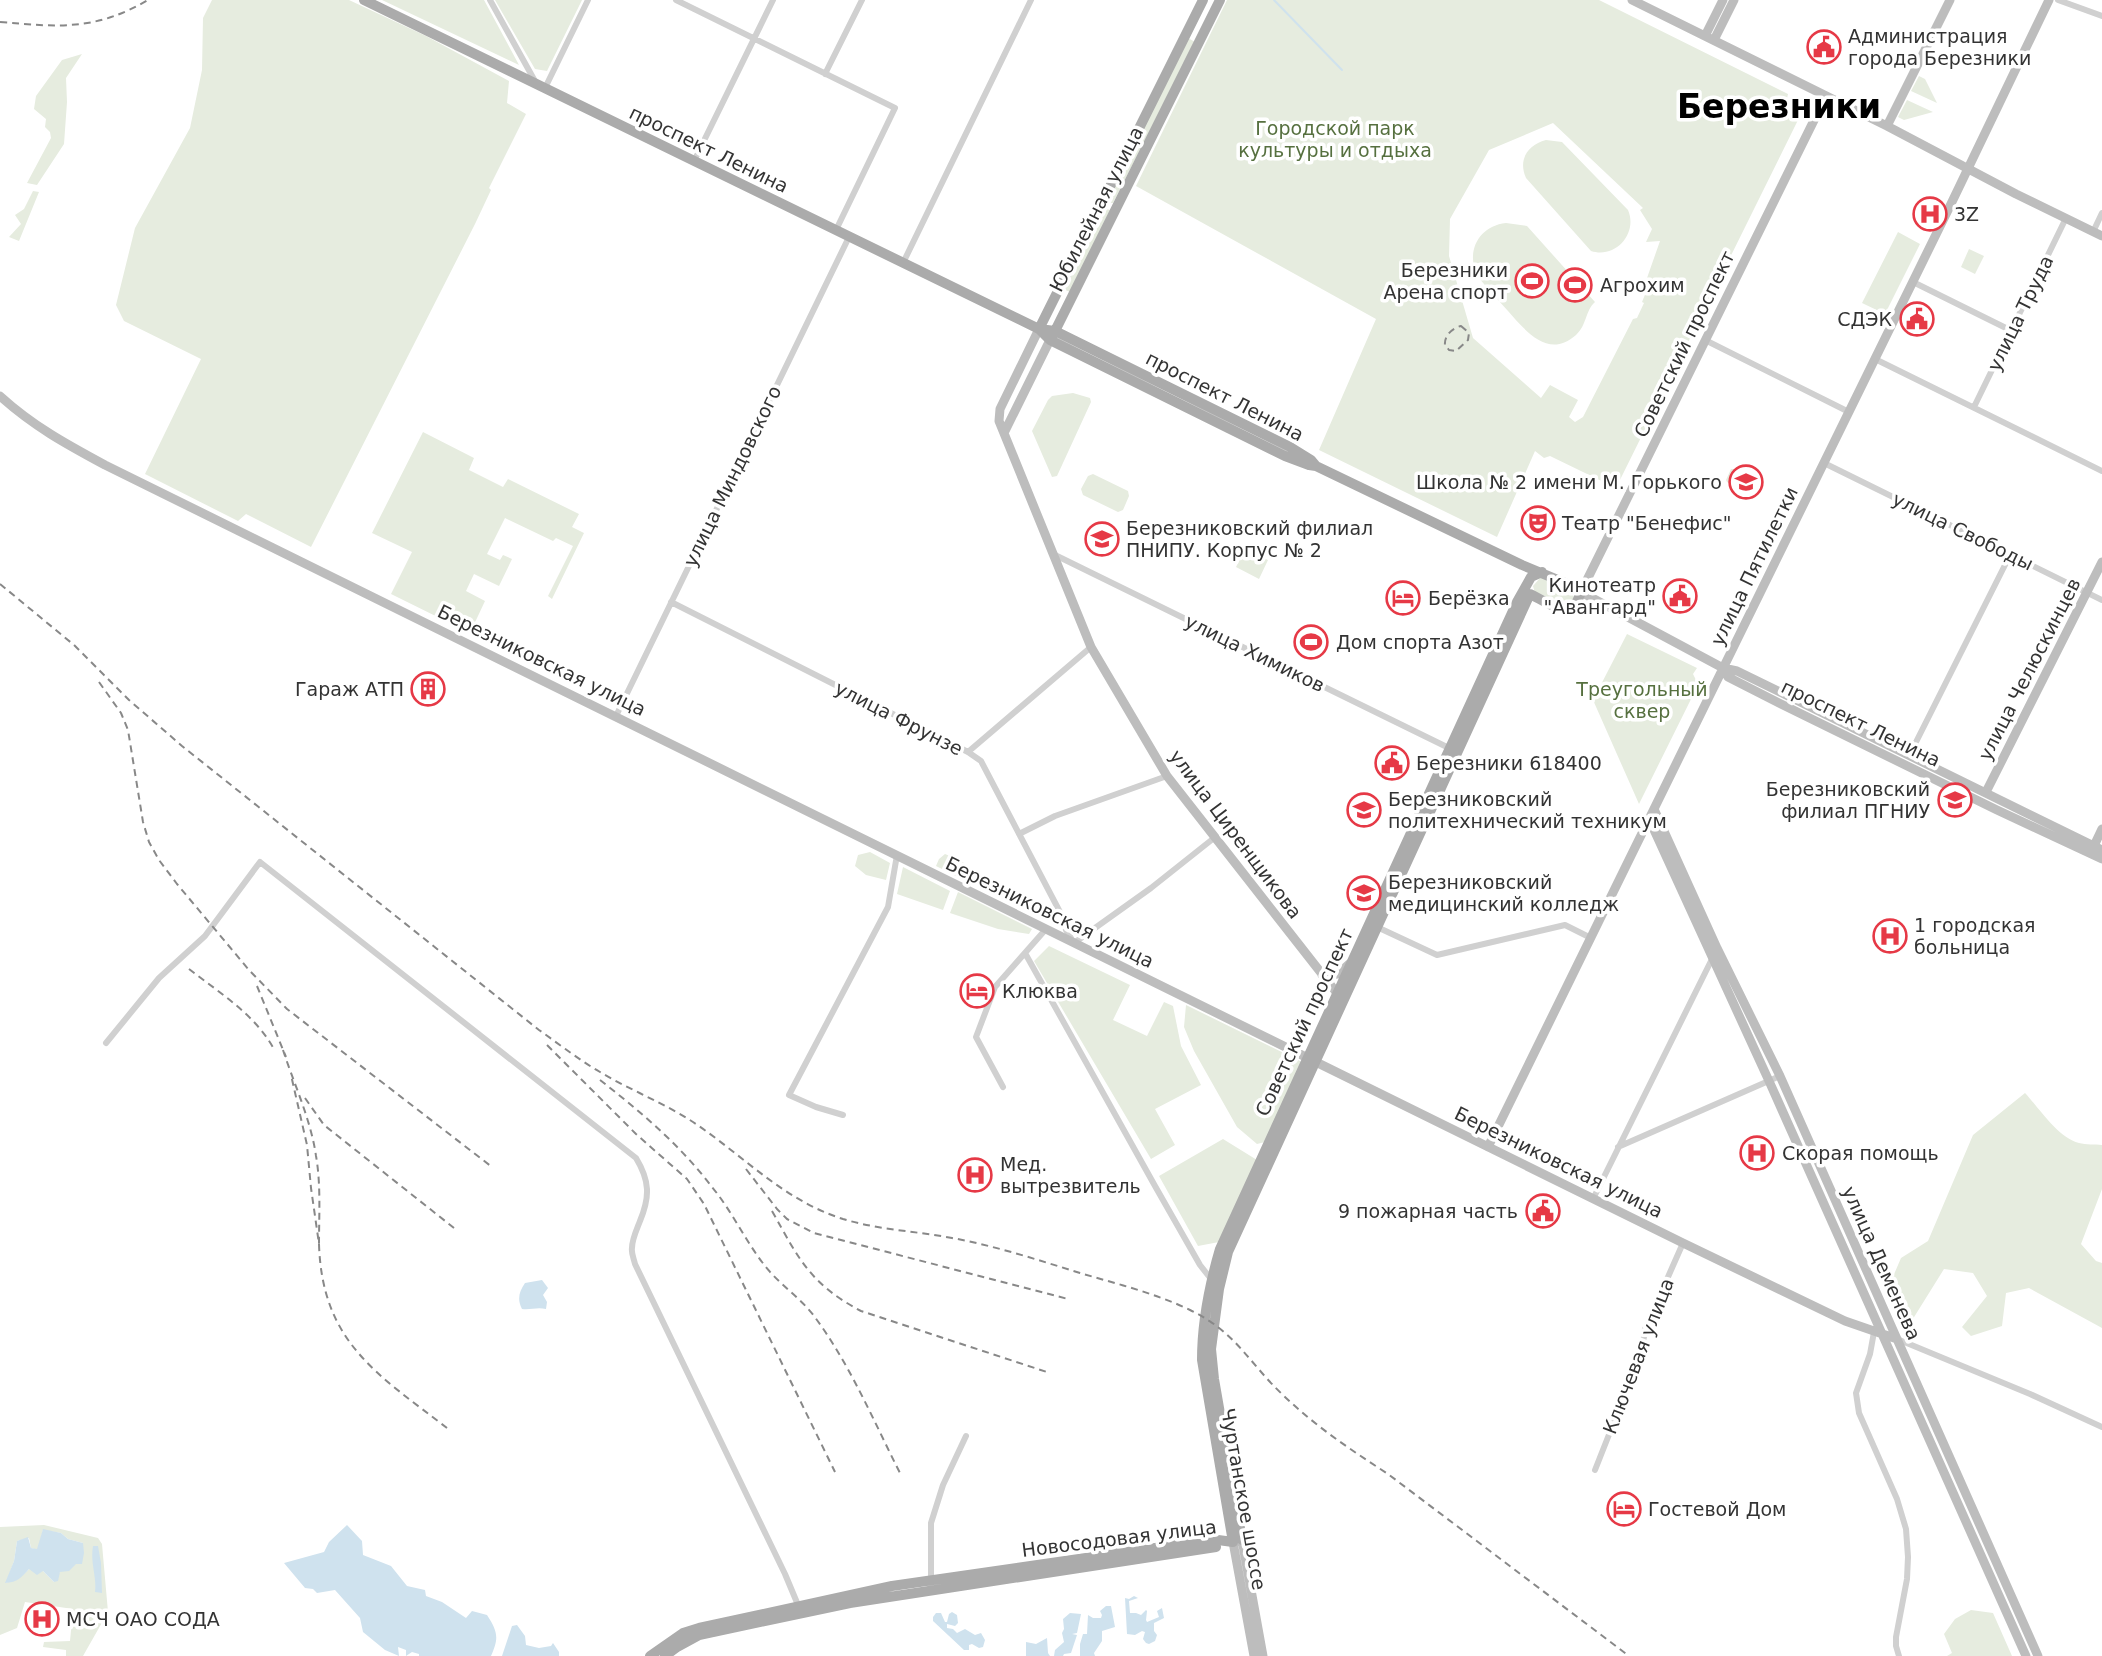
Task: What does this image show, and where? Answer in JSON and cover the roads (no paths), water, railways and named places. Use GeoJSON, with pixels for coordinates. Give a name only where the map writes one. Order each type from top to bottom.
{"type":"FeatureCollection","features":[{"type":"Feature","properties":{"kind":"main road","name":"проспект Ленина"},"geometry":{"type":"LineString","coordinates":[[364,0],[1040,329],[1285,456],[1316,466],[1522,565],[1570,585],[1723,668],[1737,671],[1986,792],[2095,850],[2102,859]]}},
{"type":"Feature","properties":{"kind":"main road","name":"Юбилейная улица"},"geometry":{"type":"LineString","coordinates":[[1040,329],[1203,0]]}},
{"type":"Feature","properties":{"kind":"main road","name":"Юбилейная улица"},"geometry":{"type":"LineString","coordinates":[[1004,433],[1220,0]]}},
{"type":"Feature","properties":{"kind":"main road"},"geometry":{"type":"LineString","coordinates":[[1632,0],[2098,234]]}},
{"type":"Feature","properties":{"kind":"main road"},"geometry":{"type":"LineString","coordinates":[[1710,38],[1723,0]]}},
{"type":"Feature","properties":{"kind":"main road"},"geometry":{"type":"LineString","coordinates":[[1710,38],[1734,0]]}},
{"type":"Feature","properties":{"kind":"main road"},"geometry":{"type":"LineString","coordinates":[[1887,126],[1950,0]]}},
{"type":"Feature","properties":{"kind":"main road","name":"улица Пятилетки"},"geometry":{"type":"LineString","coordinates":[[1488,1147],[2049,0]]}},
{"type":"Feature","properties":{"kind":"main road","name":"Советский проспект"},"geometry":{"type":"LineString","coordinates":[[1574,609],[1826,96]]}},
{"type":"Feature","properties":{"kind":"main road","name":"улица Циренщикова"},"geometry":{"type":"LineString","coordinates":[[1040,329],[1000,409],[999,421],[1091,647],[1167,776],[1340,998]]}},
{"type":"Feature","properties":{"kind":"main road","name":"Березниковская улица"},"geometry":{"type":"LineString","coordinates":[[0,396],[19,414],[57,439],[105,465],[1683,1243],[1838,1318],[1897,1339]]}},
{"type":"Feature","properties":{"kind":"main road","name":"улица Челюскинцев"},"geometry":{"type":"LineString","coordinates":[[1986,792],[2102,562]]}},
{"type":"Feature","properties":{"kind":"main road"},"geometry":{"type":"LineString","coordinates":[[1522,565],[1530,594],[1562,609],[1594,604],[1608,607]]}},
{"type":"Feature","properties":{"kind":"main road"},"geometry":{"type":"LineString","coordinates":[[1527,581],[1534,574],[1542,572]]}},
{"type":"Feature","properties":{"kind":"main road","name":"Советский проспект"},"geometry":{"type":"LineString","coordinates":[[1202,1349],[1211,1279],[1220,1248],[1377,927],[1527,581]]}},
{"type":"Feature","properties":{"kind":"main road","name":"Советский проспект"},"geometry":{"type":"LineString","coordinates":[[1340,998],[1350,963],[1530,594]]}},
{"type":"Feature","properties":{"kind":"main road","name":"проспект Ленина"},"geometry":{"type":"LineString","coordinates":[[1723,668],[1728,677],[1997,810],[2095,850]]}},
{"type":"Feature","properties":{"kind":"main road","name":"улица Деменева"},"geometry":{"type":"LineString","coordinates":[[1654,809],[1712,958],[1769,1081],[1878,1333],[2026,1656]]}},
{"type":"Feature","properties":{"kind":"main road","name":"улица Деменева"},"geometry":{"type":"LineString","coordinates":[[1649,819],[1780,1076],[2038,1656]]}},
{"type":"Feature","properties":{"kind":"main road"},"geometry":{"type":"LineString","coordinates":[[2095,850],[2102,829]]}},
{"type":"Feature","properties":{"kind":"main road"},"geometry":{"type":"LineString","coordinates":[[1322,975],[1338,974],[1350,963]]}},
{"type":"Feature","properties":{"kind":"main road","name":"Советский проспект"},"geometry":{"type":"LineString","coordinates":[[1214,1379],[1211,1349],[1219,1289],[1228,1252],[1311,1060]]}},
{"type":"Feature","properties":{"kind":"main road"},"geometry":{"type":"LineString","coordinates":[[1211,1279],[1219,1289]]}},
{"type":"Feature","properties":{"kind":"main road","name":"Чуртанское шоссе"},"geometry":{"type":"LineString","coordinates":[[1202,1349],[1205,1377],[1263,1656]]}},
{"type":"Feature","properties":{"kind":"main road","name":"Чуртанское шоссе"},"geometry":{"type":"LineString","coordinates":[[1214,1379],[1254,1656]]}},
{"type":"Feature","properties":{"kind":"main road","name":"Новосодовая улица"},"geometry":{"type":"LineString","coordinates":[[650,1656],[683,1633],[798,1605],[931,1581],[1169,1546],[1219,1540],[1238,1541]]}},
{"type":"Feature","properties":{"kind":"main road","name":"Новосодовая улица"},"geometry":{"type":"LineString","coordinates":[[665,1656],[699,1635],[850,1603],[1167,1555],[1238,1541]]}},
{"type":"Feature","properties":{"kind":"street"},"geometry":{"type":"LineString","coordinates":[[489,0],[541,86]]}},
{"type":"Feature","properties":{"kind":"street"},"geometry":{"type":"LineString","coordinates":[[541,86],[588,0]]}},
{"type":"Feature","properties":{"kind":"street"},"geometry":{"type":"LineString","coordinates":[[676,0],[895,108],[836,230]]}},
{"type":"Feature","properties":{"kind":"street"},"geometry":{"type":"LineString","coordinates":[[694,161],[773,0]]}},
{"type":"Feature","properties":{"kind":"street"},"geometry":{"type":"LineString","coordinates":[[825,74],[862,0]]}},
{"type":"Feature","properties":{"kind":"street"},"geometry":{"type":"LineString","coordinates":[[903,263],[1031,0]]}},
{"type":"Feature","properties":{"kind":"street"},"geometry":{"type":"LineString","coordinates":[[2058,0],[2102,16]]}},
{"type":"Feature","properties":{"kind":"street"},"geometry":{"type":"LineString","coordinates":[[2098,234],[2102,213]]}},
{"type":"Feature","properties":{"kind":"street","name":"улица Труда"},"geometry":{"type":"LineString","coordinates":[[1974,407],[2066,218]]}},
{"type":"Feature","properties":{"kind":"street","name":"улица Миндовского"},"geometry":{"type":"LineString","coordinates":[[615,716],[849,237]]}},
{"type":"Feature","properties":{"kind":"street"},"geometry":{"type":"LineString","coordinates":[[1913,282],[2012,331]]}},
{"type":"Feature","properties":{"kind":"street"},"geometry":{"type":"LineString","coordinates":[[1705,341],[1849,412]]}},
{"type":"Feature","properties":{"kind":"street"},"geometry":{"type":"LineString","coordinates":[[1875,359],[2102,471]]}},
{"type":"Feature","properties":{"kind":"street","name":"улица Свободы"},"geometry":{"type":"LineString","coordinates":[[1824,463],[2102,600]]}},
{"type":"Feature","properties":{"kind":"street","name":"улица Химиков"},"geometry":{"type":"LineString","coordinates":[[1053,554],[1453,750]]}},
{"type":"Feature","properties":{"kind":"street"},"geometry":{"type":"LineString","coordinates":[[1909,756],[2010,555]]}},
{"type":"Feature","properties":{"kind":"street","name":"улица Фрунзе"},"geometry":{"type":"LineString","coordinates":[[671,602],[981,761],[1074,943]]}},
{"type":"Feature","properties":{"kind":"street"},"geometry":{"type":"LineString","coordinates":[[968,752],[1091,647]]}},
{"type":"Feature","properties":{"kind":"street"},"geometry":{"type":"LineString","coordinates":[[1019,834],[1055,816],[1167,776]]}},
{"type":"Feature","properties":{"kind":"street"},"geometry":{"type":"LineString","coordinates":[[1074,943],[1151,888],[1214,838]]}},
{"type":"Feature","properties":{"kind":"street"},"geometry":{"type":"LineString","coordinates":[[843,1115],[816,1107],[789,1094],[888,906],[897,855]]}},
{"type":"Feature","properties":{"kind":"street"},"geometry":{"type":"LineString","coordinates":[[106,1043],[159,978],[205,936],[260,862],[636,1158],[645,1172],[648,1189],[645,1209],[631,1249],[635,1264],[798,1605]]}},
{"type":"Feature","properties":{"kind":"street"},"geometry":{"type":"LineString","coordinates":[[1377,927],[1437,955],[1565,925],[1591,938]]}},
{"type":"Feature","properties":{"kind":"street"},"geometry":{"type":"LineString","coordinates":[[1003,1087],[976,1037],[995,987],[1046,929]]}},
{"type":"Feature","properties":{"kind":"street"},"geometry":{"type":"LineString","coordinates":[[1025,953],[1161,1198],[1211,1279]]}},
{"type":"Feature","properties":{"kind":"street"},"geometry":{"type":"LineString","coordinates":[[1593,1199],[1712,958]]}},
{"type":"Feature","properties":{"kind":"street"},"geometry":{"type":"LineString","coordinates":[[1618,1147],[1780,1076]]}},
{"type":"Feature","properties":{"kind":"street","name":"Ключевая улица"},"geometry":{"type":"LineString","coordinates":[[1595,1470],[1642,1351],[1645,1329],[1683,1243]]}},
{"type":"Feature","properties":{"kind":"street"},"geometry":{"type":"LineString","coordinates":[[1878,1333],[1856,1394],[1859,1413],[1897,1499],[1906,1529],[1907,1579],[1896,1637],[1899,1656]]}},
{"type":"Feature","properties":{"kind":"street","name":"Березниковская улица"},"geometry":{"type":"LineString","coordinates":[[1897,1339],[2102,1427]]}},
{"type":"Feature","properties":{"kind":"street"},"geometry":{"type":"LineString","coordinates":[[931,1581],[932,1523],[943,1485],[966,1436]]}},
{"type":"Feature","properties":{"kind":"water"},"geometry":{"type":"Polygon","coordinates":[[[542,1280],[548,1288],[543,1295],[547,1302],[546,1309],[522,1309],[519,1296],[525,1283],[542,1280]]]}},
{"type":"Feature","properties":{"kind":"water"},"geometry":{"type":"Polygon","coordinates":[[[347,1525],[362,1541],[363,1555],[391,1566],[407,1586],[425,1590],[426,1596],[442,1602],[466,1618],[472,1611],[487,1615],[496,1635],[491,1656],[419,1656],[412,1652],[406,1656],[406,1650],[398,1647],[399,1656],[385,1650],[363,1632],[360,1618],[335,1590],[317,1593],[313,1589],[305,1588],[284,1563],[324,1552],[329,1542],[347,1525]]]}},
{"type":"Feature","properties":{"kind":"water"},"geometry":{"type":"Polygon","coordinates":[[[43,1529],[61,1533],[68,1539],[83,1543],[82,1564],[76,1564],[69,1571],[60,1572],[58,1581],[54,1582],[43,1571],[37,1575],[29,1569],[19,1579],[5,1583],[14,1561],[17,1541],[28,1537],[31,1548],[37,1549],[43,1529]]]}},
{"type":"Feature","properties":{"kind":"water"},"geometry":{"type":"Polygon","coordinates":[[[93,1546],[98,1546],[102,1593],[95,1592],[93,1546]]]}},
{"type":"Feature","properties":{"kind":"water"},"geometry":{"type":"Polygon","coordinates":[[[1125,1598],[1138,1598],[1129,1601],[1130,1613],[1141,1615],[1146,1610],[1147,1622],[1159,1617],[1157,1611],[1162,1608],[1164,1618],[1154,1623],[1157,1635],[1155,1641],[1149,1644],[1143,1639],[1145,1632],[1127,1634],[1125,1598]]]}},
{"type":"Feature","properties":{"kind":"water"},"geometry":{"type":"Polygon","coordinates":[[[1111,1606],[1115,1627],[1102,1631],[1102,1641],[1094,1653],[1095,1656],[1080,1656],[1083,1634],[1087,1634],[1088,1615],[1101,1618],[1100,1611],[1111,1606]]]}},
{"type":"Feature","properties":{"kind":"water"},"geometry":{"type":"Polygon","coordinates":[[[952,1612],[957,1615],[958,1623],[955,1626],[947,1624],[947,1628],[957,1633],[965,1629],[975,1635],[981,1633],[985,1640],[983,1647],[972,1644],[969,1645],[969,1650],[964,1650],[933,1621],[936,1613],[941,1613],[947,1622],[952,1612]]]}},
{"type":"Feature","properties":{"kind":"water"},"geometry":{"type":"Polygon","coordinates":[[[1070,1613],[1081,1614],[1077,1633],[1072,1634],[1077,1635],[1071,1653],[1054,1656],[1055,1650],[1064,1642],[1063,1619],[1070,1613]]]}},
{"type":"Feature","properties":{"kind":"water"},"geometry":{"type":"Polygon","coordinates":[[[517,1625],[525,1636],[526,1645],[539,1648],[551,1646],[553,1643],[559,1656],[502,1656],[512,1626],[517,1625]]]}},
{"type":"Feature","properties":{"kind":"water"},"geometry":{"type":"Polygon","coordinates":[[[1047,1638],[1050,1656],[1026,1656],[1026,1642],[1036,1644],[1047,1638]]]}},
{"type":"Feature","properties":{"kind":"waterway"},"geometry":{"type":"LineString","coordinates":[[1274,0],[1342,70]]}},
{"type":"Feature","properties":{"kind":"railway"},"geometry":{"type":"LineString","coordinates":[[0,22],[40,25],[93,22],[129,10],[148,0]]}},
{"type":"Feature","properties":{"kind":"railway"},"geometry":{"type":"LineString","coordinates":[[1461,326],[1469,333],[1468,340],[1456,351],[1449,350],[1445,345],[1447,336],[1461,326]]}},
{"type":"Feature","properties":{"kind":"railway"},"geometry":{"type":"LineString","coordinates":[[0,584],[74,645],[129,700],[182,746],[539,1030],[584,1062],[693,1122],[783,1189],[821,1211],[857,1223],[985,1245],[1150,1294],[1206,1319],[1241,1348],[1283,1395],[1321,1427],[1388,1474],[1629,1656]]}},
{"type":"Feature","properties":{"kind":"railway"},"geometry":{"type":"LineString","coordinates":[[99,682],[121,713],[128,730],[143,822],[149,842],[177,884],[249,970],[287,1009],[492,1167]]}},
{"type":"Feature","properties":{"kind":"railway"},"geometry":{"type":"LineString","coordinates":[[189,969],[248,1016],[275,1051]]}},
{"type":"Feature","properties":{"kind":"railway"},"geometry":{"type":"LineString","coordinates":[[257,986],[286,1057]]}},
{"type":"Feature","properties":{"kind":"railway"},"geometry":{"type":"LineString","coordinates":[[547,1045],[636,1134],[687,1179],[704,1204],[835,1472]]}},
{"type":"Feature","properties":{"kind":"railway"},"geometry":{"type":"LineString","coordinates":[[283,1050],[314,1143],[319,1177],[319,1244],[307,1145],[291,1075]]}},
{"type":"Feature","properties":{"kind":"railway"},"geometry":{"type":"LineString","coordinates":[[600,1080],[645,1117],[687,1157],[719,1196],[768,1270],[814,1316],[850,1373],[901,1475]]}},
{"type":"Feature","properties":{"kind":"railway"},"geometry":{"type":"LineString","coordinates":[[305,1098],[324,1125],[454,1228]]}},
{"type":"Feature","properties":{"kind":"railway"},"geometry":{"type":"LineString","coordinates":[[746,1169],[787,1219],[814,1233],[1068,1299]]}},
{"type":"Feature","properties":{"kind":"railway"},"geometry":{"type":"LineString","coordinates":[[772,1211],[808,1269],[829,1291],[861,1311],[1050,1373]]}},
{"type":"Feature","properties":{"kind":"railway"},"geometry":{"type":"LineString","coordinates":[[319,1244],[322,1278],[330,1307],[342,1331],[377,1372],[447,1428]]}},
{"type":"Feature","properties":{"kind":"place","name":"Администрация города Березники"},"geometry":{"type":"Point","coordinates":[1824,47]}},
{"type":"Feature","properties":{"kind":"place","name":"3Z"},"geometry":{"type":"Point","coordinates":[1930,214]}},
{"type":"Feature","properties":{"kind":"place","name":"Березники Арена спорт"},"geometry":{"type":"Point","coordinates":[1532,281]}},
{"type":"Feature","properties":{"kind":"place","name":"Агрохим"},"geometry":{"type":"Point","coordinates":[1575,285]}},
{"type":"Feature","properties":{"kind":"place","name":"СДЭК"},"geometry":{"type":"Point","coordinates":[1917,319]}},
{"type":"Feature","properties":{"kind":"place","name":"Школа № 2 имени М. Горького"},"geometry":{"type":"Point","coordinates":[1746,482]}},
{"type":"Feature","properties":{"kind":"place","name":"Театр \"Бенефис\""},"geometry":{"type":"Point","coordinates":[1538,523]}},
{"type":"Feature","properties":{"kind":"place","name":"Березниковский филиал ПНИПУ. Корпус № 2"},"geometry":{"type":"Point","coordinates":[1102,539]}},
{"type":"Feature","properties":{"kind":"place","name":"Кинотеатр \"Авангард\""},"geometry":{"type":"Point","coordinates":[1680,596]}},
{"type":"Feature","properties":{"kind":"place","name":"Берёзка"},"geometry":{"type":"Point","coordinates":[1403,598]}},
{"type":"Feature","properties":{"kind":"place","name":"Дом спорта Азот"},"geometry":{"type":"Point","coordinates":[1311,642]}},
{"type":"Feature","properties":{"kind":"place","name":"Гараж АТП"},"geometry":{"type":"Point","coordinates":[428,689]}},
{"type":"Feature","properties":{"kind":"place","name":"Березники 618400"},"geometry":{"type":"Point","coordinates":[1392,763]}},
{"type":"Feature","properties":{"kind":"place","name":"Березниковский филиал ПГНИУ"},"geometry":{"type":"Point","coordinates":[1955,800]}},
{"type":"Feature","properties":{"kind":"place","name":"Березниковский политехнический техникум"},"geometry":{"type":"Point","coordinates":[1364,810]}},
{"type":"Feature","properties":{"kind":"place","name":"Березниковский медицинский колледж"},"geometry":{"type":"Point","coordinates":[1364,893]}},
{"type":"Feature","properties":{"kind":"place","name":"1 городская больница"},"geometry":{"type":"Point","coordinates":[1890,936]}},
{"type":"Feature","properties":{"kind":"place","name":"Клюква"},"geometry":{"type":"Point","coordinates":[977,991]}},
{"type":"Feature","properties":{"kind":"place","name":"Скорая помощь"},"geometry":{"type":"Point","coordinates":[1757,1153]}},
{"type":"Feature","properties":{"kind":"place","name":"Мед. вытрезвитель"},"geometry":{"type":"Point","coordinates":[975,1175]}},
{"type":"Feature","properties":{"kind":"place","name":"9 пожарная часть"},"geometry":{"type":"Point","coordinates":[1543,1211]}},
{"type":"Feature","properties":{"kind":"place","name":"Гостевой Дом"},"geometry":{"type":"Point","coordinates":[1624,1509]}},
{"type":"Feature","properties":{"kind":"place","name":"МСЧ ОАО СОДА"},"geometry":{"type":"Point","coordinates":[42,1619]}},
{"type":"Feature","properties":{"kind":"district","name":"Березники"},"geometry":{"type":"Point","coordinates":[1779,106]}},
{"type":"Feature","properties":{"kind":"park label","name":"Городской парк культуры и отдыха"},"geometry":{"type":"Point","coordinates":[1335,139]}},
{"type":"Feature","properties":{"kind":"park label","name":"Треугольный сквер"},"geometry":{"type":"Point","coordinates":[1642,700]}}]}
